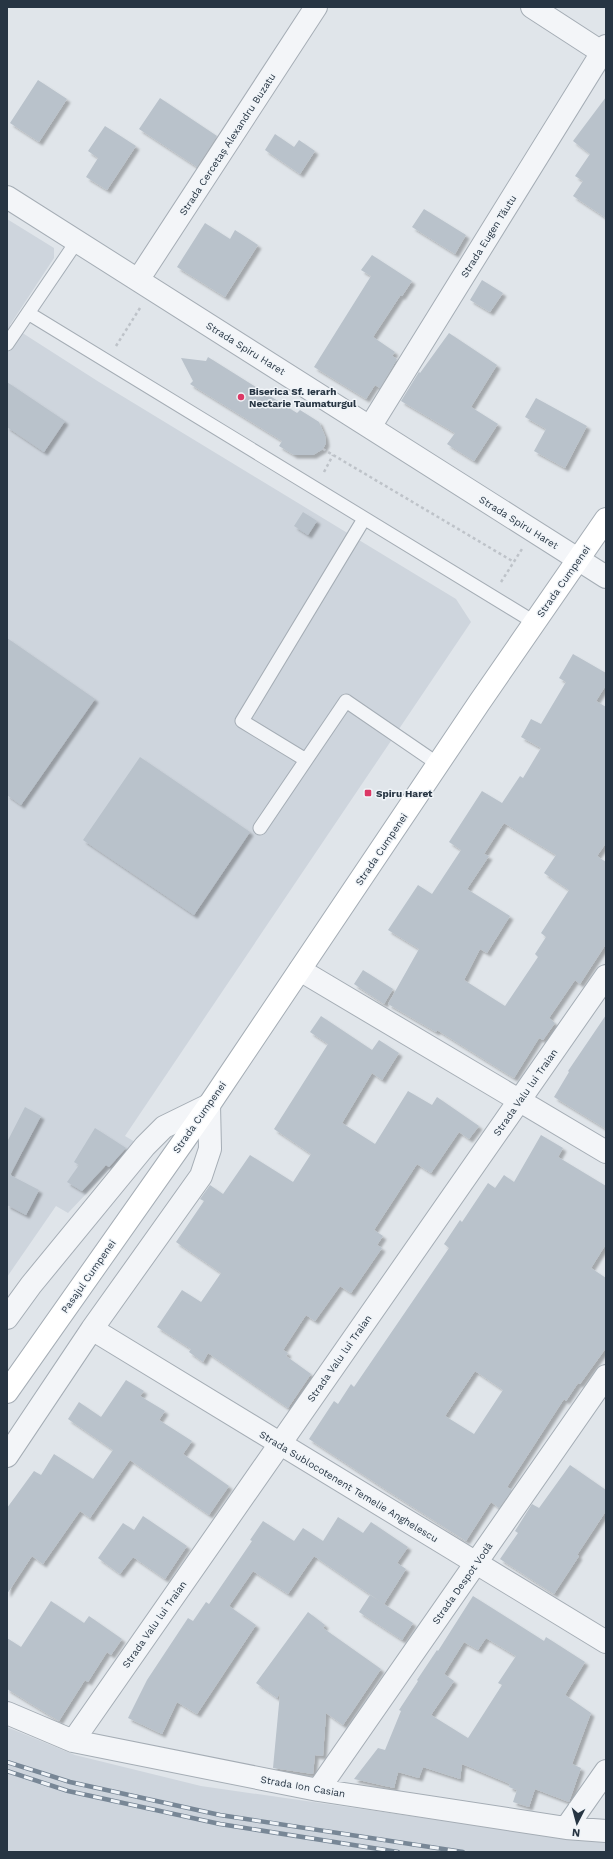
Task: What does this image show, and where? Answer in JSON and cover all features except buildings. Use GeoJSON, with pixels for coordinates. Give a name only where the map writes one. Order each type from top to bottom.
{"type":"FeatureCollection","features":[{"type":"Feature","properties":{"kind":"main road","name":"Strada Cumpenei"},"geometry":{"type":"LineString","coordinates":[[169,1159],[209,1105],[534,622],[606,519]]}},
{"type":"Feature","properties":{"kind":"main road","name":"Pasajul Cumpenei"},"geometry":{"type":"LineString","coordinates":[[7,1392],[169,1159]]}},
{"type":"Feature","properties":{"kind":"street","name":"Strada Cercetaș Alexandru Buzatu"},"geometry":{"type":"LineString","coordinates":[[145,285],[316,7]]}},
{"type":"Feature","properties":{"kind":"street"},"geometry":{"type":"LineString","coordinates":[[532,7],[604,51]]}},
{"type":"Feature","properties":{"kind":"street","name":"Strada Eugen Tăutu"},"geometry":{"type":"LineString","coordinates":[[370,427],[604,51]]}},
{"type":"Feature","properties":{"kind":"street","name":"Strada Spiru Haret"},"geometry":{"type":"LineString","coordinates":[[7,197],[606,577]]}},
{"type":"Feature","properties":{"kind":"street"},"geometry":{"type":"LineString","coordinates":[[300,970],[606,1152]]}},
{"type":"Feature","properties":{"kind":"street","name":"Strada Valu lui Traian"},"geometry":{"type":"LineString","coordinates":[[73,1740],[606,976]]}},
{"type":"Feature","properties":{"kind":"street"},"geometry":{"type":"LineString","coordinates":[[7,1318],[31,1286],[145,1146],[164,1127],[209,1105],[210,1149],[201,1176],[92,1329],[7,1456]]}},
{"type":"Feature","properties":{"kind":"street","name":"Strada Sublocotenent Temelie Anghelescu"},"geometry":{"type":"LineString","coordinates":[[92,1329],[606,1642]]}},
{"type":"Feature","properties":{"kind":"street","name":"Strada Despot Vodă"},"geometry":{"type":"LineString","coordinates":[[318,1790],[606,1376]]}},
{"type":"Feature","properties":{"kind":"street","name":"Strada Ion Casian"},"geometry":{"type":"LineString","coordinates":[[7,1713],[73,1740],[318,1790],[566,1828],[606,1831]]}},
{"type":"Feature","properties":{"kind":"street"},"geometry":{"type":"LineString","coordinates":[[566,1828],[606,1771]]}},
{"type":"Feature","properties":{"kind":"lane"},"geometry":{"type":"LineString","coordinates":[[7,344],[77,241]]}},
{"type":"Feature","properties":{"kind":"lane"},"geometry":{"type":"LineString","coordinates":[[28,313],[534,622]]}},
{"type":"Feature","properties":{"kind":"lane"},"geometry":{"type":"LineString","coordinates":[[306,760],[242,721],[364,519]]}},
{"type":"Feature","properties":{"kind":"lane"},"geometry":{"type":"LineString","coordinates":[[260,828],[346,701],[438,764]]}},
{"type":"Feature","properties":{"kind":"path"},"geometry":{"type":"LineString","coordinates":[[107,361],[145,285]]}},
{"type":"Feature","properties":{"kind":"path"},"geometry":{"type":"LineString","coordinates":[[323,449],[514,562]]}},
{"type":"Feature","properties":{"kind":"path"},"geometry":{"type":"LineString","coordinates":[[492,596],[533,531]]}},
{"type":"Feature","properties":{"kind":"shaded area"},"geometry":{"type":"Polygon","coordinates":[[[7,219],[54,248],[54,258],[10,325],[99,382],[456,599],[471,622],[125,1136],[135,1142],[68,1213],[56,1206],[7,1277],[7,219]]]}},
{"type":"Feature","properties":{"kind":"shaded area"},"geometry":{"type":"Polygon","coordinates":[[[7,1727],[75,1755],[201,1786],[557,1837],[606,1841],[606,1852],[7,1852],[7,1727]]]}},
{"type":"Feature","properties":{"kind":"railway"},"geometry":{"type":"LineString","coordinates":[[7,1762],[70,1782],[220,1815],[463,1852]]}},
{"type":"Feature","properties":{"kind":"railway"},"geometry":{"type":"LineString","coordinates":[[7,1771],[68,1791],[220,1824],[398,1852]]}},
{"type":"Feature","properties":{"kind":"place","name":"Biserica Sf. Ierarh Nectarie Taumaturgul"},"geometry":{"type":"Point","coordinates":[241,397]}},
{"type":"Feature","properties":{"kind":"place","name":"Spiru Haret"},"geometry":{"type":"Point","coordinates":[368,793]}}]}
